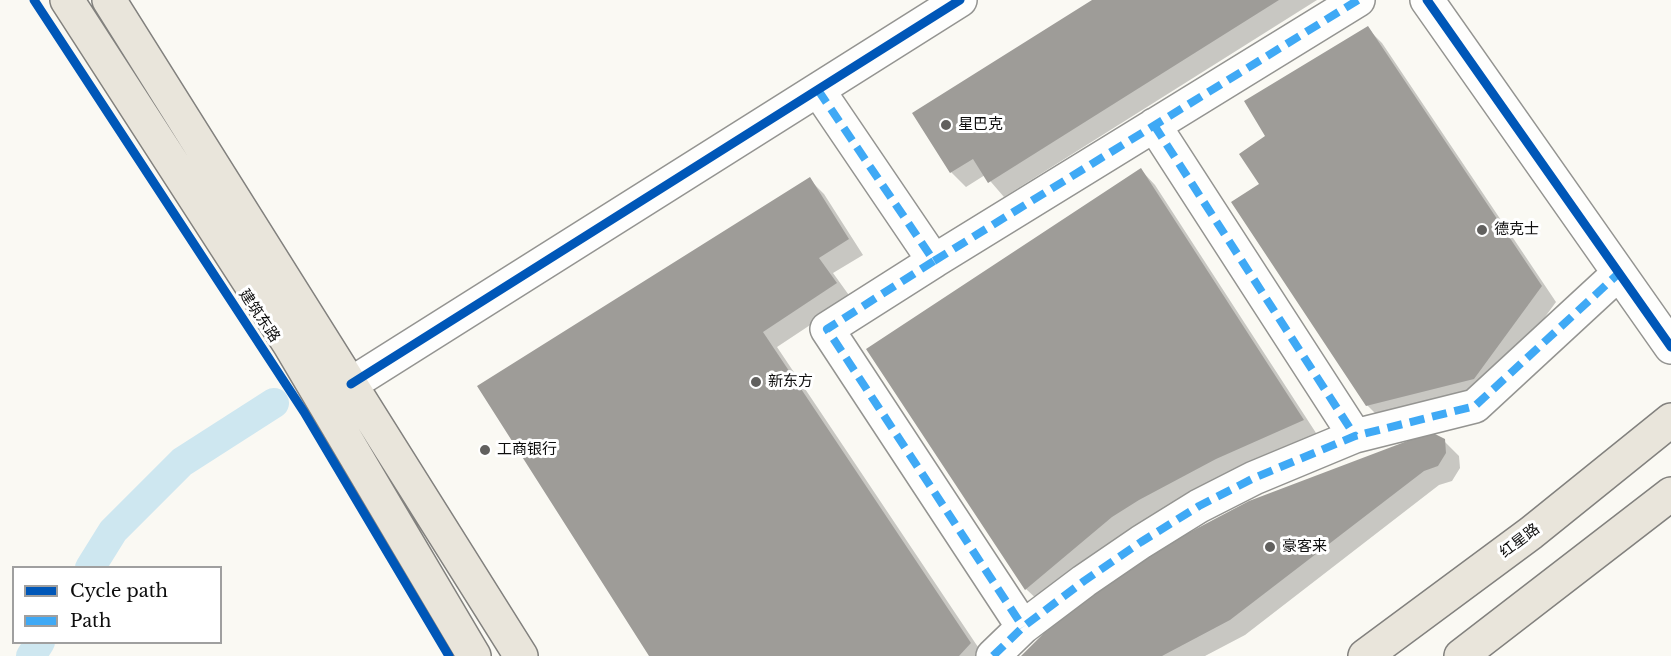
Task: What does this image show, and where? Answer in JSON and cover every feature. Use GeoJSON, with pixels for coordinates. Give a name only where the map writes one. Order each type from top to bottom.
{"type":"FeatureCollection","features":[{"type":"Feature","properties":{"kind":"main road","name":"建筑东路"},"geometry":{"type":"LineString","coordinates":[[67,0],[290,345],[474,656]]}},
{"type":"Feature","properties":{"kind":"main road"},"geometry":{"type":"LineString","coordinates":[[109,0],[521,656]]}},
{"type":"Feature","properties":{"kind":"main road","name":"红星路"},"geometry":{"type":"LineString","coordinates":[[1365,656],[1531,533],[1671,420]]}},
{"type":"Feature","properties":{"kind":"main road"},"geometry":{"type":"LineString","coordinates":[[1461,656],[1671,494]]}},
{"type":"Feature","properties":{"kind":"street"},"geometry":{"type":"LineString","coordinates":[[351,384],[960,0]]}},
{"type":"Feature","properties":{"kind":"street"},"geometry":{"type":"LineString","coordinates":[[1023,627],[827,329],[1358,0]]}},
{"type":"Feature","properties":{"kind":"street"},"geometry":{"type":"LineString","coordinates":[[1427,0],[1671,347]]}},
{"type":"Feature","properties":{"kind":"street"},"geometry":{"type":"LineString","coordinates":[[818,90],[934,261]]}},
{"type":"Feature","properties":{"kind":"street"},"geometry":{"type":"LineString","coordinates":[[1154,125],[1355,436]]}},
{"type":"Feature","properties":{"kind":"street"},"geometry":{"type":"LineString","coordinates":[[993,656],[1023,627],[1141,542],[1199,506],[1254,478],[1355,436],[1413,419],[1475,406],[1619,273]]}},
{"type":"Feature","properties":{"kind":"building"},"geometry":{"type":"Polygon","coordinates":[[[1092,0],[1279,0],[988,183],[973,159],[950,173],[912,113],[1092,0]]]}},
{"type":"Feature","properties":{"kind":"building"},"geometry":{"type":"Polygon","coordinates":[[[1368,26],[1542,286],[1474,379],[1366,406],[1231,202],[1259,184],[1239,154],[1265,136],[1244,101],[1368,26]]]}},
{"type":"Feature","properties":{"kind":"building"},"geometry":{"type":"Polygon","coordinates":[[[1141,168],[1304,420],[1216,459],[1139,500],[1112,517],[1025,590],[866,349],[1141,168]]]}},
{"type":"Feature","properties":{"kind":"building"},"geometry":{"type":"Polygon","coordinates":[[[810,177],[849,239],[819,258],[837,283],[763,332],[971,643],[959,656],[649,656],[477,386],[810,177]]]}},
{"type":"Feature","properties":{"kind":"building"},"geometry":{"type":"Polygon","coordinates":[[[1431,432],[1445,439],[1446,453],[1438,466],[1424,471],[1230,620],[1162,656],[1021,656],[1044,633],[1121,573],[1156,550],[1249,501],[1431,432]]]}},
{"type":"Feature","properties":{"kind":"waterway"},"geometry":{"type":"LineString","coordinates":[[91,566],[113,531],[182,462],[274,403]]}},
{"type":"Feature","properties":{"kind":"waterway"},"geometry":{"type":"LineString","coordinates":[[31,656],[39,644]]}},
{"type":"Feature","properties":{"kind":"marked path"},"geometry":{"type":"LineString","coordinates":[[934,261],[1358,0]]}},
{"type":"Feature","properties":{"kind":"marked path"},"geometry":{"type":"LineString","coordinates":[[818,90],[934,261],[827,329],[1023,627]]}},
{"type":"Feature","properties":{"kind":"marked path"},"geometry":{"type":"LineString","coordinates":[[1154,125],[1355,436]]}},
{"type":"Feature","properties":{"kind":"marked path"},"geometry":{"type":"LineString","coordinates":[[993,656],[1023,627],[1084,581],[1199,506],[1254,478],[1355,436],[1475,406],[1619,273]]}},
{"type":"Feature","properties":{"kind":"cycle path"},"geometry":{"type":"LineString","coordinates":[[34,0],[304,412],[449,656]]}},
{"type":"Feature","properties":{"kind":"cycle path"},"geometry":{"type":"LineString","coordinates":[[351,384],[960,0]]}},
{"type":"Feature","properties":{"kind":"cycle path"},"geometry":{"type":"LineString","coordinates":[[1427,0],[1671,347]]}},
{"type":"Feature","properties":{"kind":"place","name":"星巴克"},"geometry":{"type":"Point","coordinates":[946,125]}},
{"type":"Feature","properties":{"kind":"place","name":"德克士"},"geometry":{"type":"Point","coordinates":[1482,230]}},
{"type":"Feature","properties":{"kind":"place","name":"新东方"},"geometry":{"type":"Point","coordinates":[756,382]}},
{"type":"Feature","properties":{"kind":"place","name":"工商银行"},"geometry":{"type":"Point","coordinates":[485,450]}},
{"type":"Feature","properties":{"kind":"place","name":"豪客来"},"geometry":{"type":"Point","coordinates":[1270,547]}}]}
